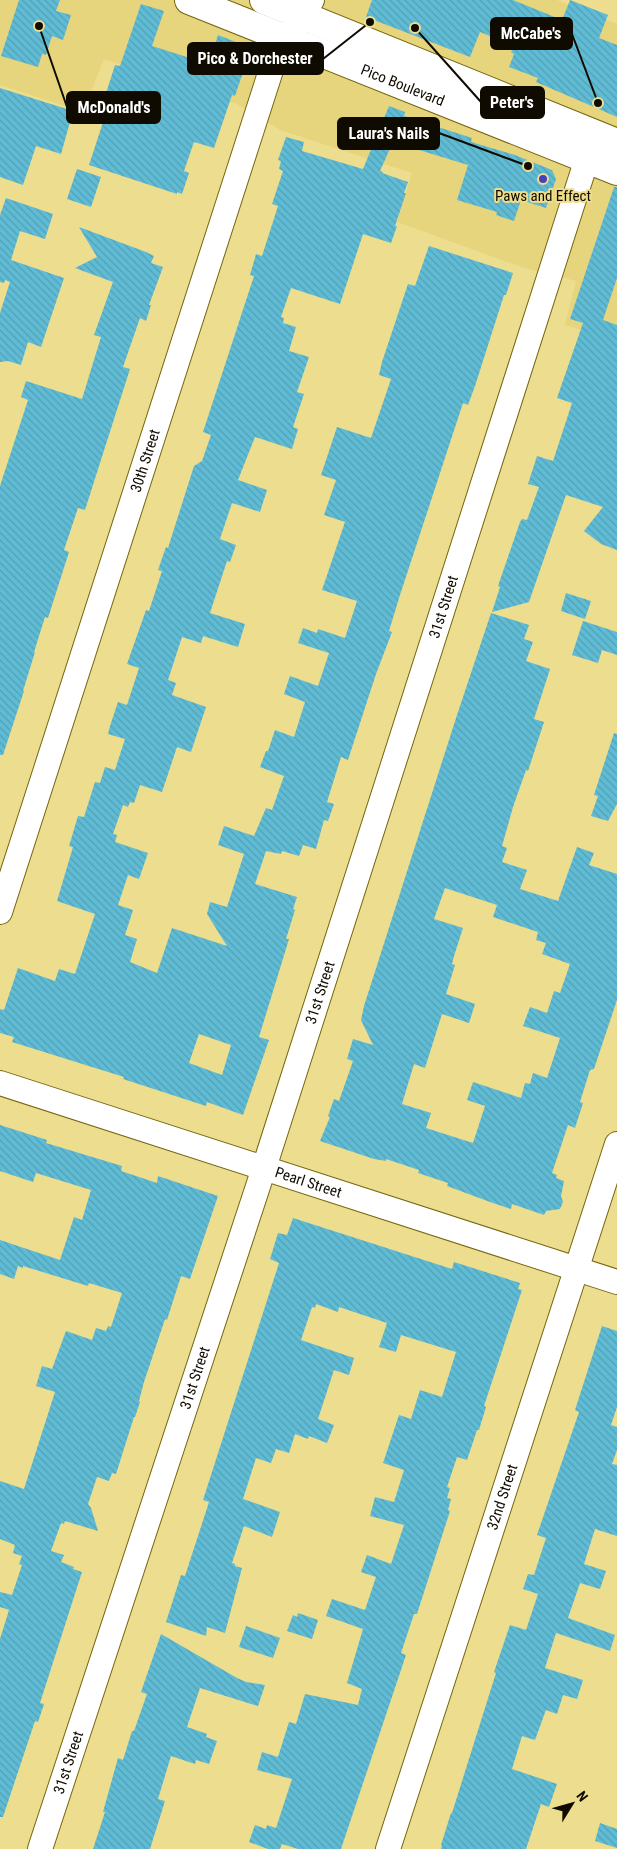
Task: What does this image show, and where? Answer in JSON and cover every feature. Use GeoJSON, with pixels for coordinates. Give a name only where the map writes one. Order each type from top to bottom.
{"type":"FeatureCollection","features":[{"type":"Feature","properties":{"kind":"main road","name":"Pico Boulevard"},"geometry":{"type":"LineString","coordinates":[[189,0],[288,40],[600,145]]}},
{"type":"Feature","properties":{"kind":"main road","name":"Pico Boulevard"},"geometry":{"type":"LineString","coordinates":[[264,0],[307,8],[600,145],[617,171]]}},
{"type":"Feature","properties":{"kind":"street","name":"30th Street"},"geometry":{"type":"LineString","coordinates":[[0,912],[273,64],[307,8]]}},
{"type":"Feature","properties":{"kind":"street","name":"31st Street"},"geometry":{"type":"LineString","coordinates":[[40,1849],[600,145]]}},
{"type":"Feature","properties":{"kind":"street","name":"Pearl Street"},"geometry":{"type":"LineString","coordinates":[[0,1083],[617,1282]]}},
{"type":"Feature","properties":{"kind":"street","name":"32nd Street"},"geometry":{"type":"LineString","coordinates":[[388,1849],[617,1144]]}},
{"type":"Feature","properties":{"kind":"shaded area"},"geometry":{"type":"Polygon","coordinates":[[[0,0],[557,0],[617,24],[617,341],[565,325],[576,281],[521,267],[397,222],[412,173],[280,130],[235,103],[104,59],[83,112],[0,85],[0,0]]]}},
{"type":"Feature","properties":{"kind":"building"},"geometry":{"type":"Polygon","coordinates":[[[19,0],[60,0],[56,11],[71,15],[63,40],[52,36],[46,55],[42,54],[38,67],[1,56],[19,0]]]}},
{"type":"Feature","properties":{"kind":"building"},"geometry":{"type":"Polygon","coordinates":[[[372,0],[513,0],[562,20],[570,0],[608,15],[599,38],[617,45],[617,117],[536,82],[538,78],[509,67],[514,54],[511,52],[514,46],[480,32],[470,57],[366,17],[372,0]]]}},
{"type":"Feature","properties":{"kind":"building"},"geometry":{"type":"Polygon","coordinates":[[[141,4],[164,11],[152,46],[209,64],[218,35],[251,48],[235,96],[232,95],[214,148],[194,142],[184,171],[189,173],[182,194],[89,165],[107,110],[100,112],[115,65],[120,66],[141,4]]]}},
{"type":"Feature","properties":{"kind":"building"},"geometry":{"type":"Polygon","coordinates":[[[0,88],[89,116],[70,122],[61,154],[36,146],[23,185],[0,177],[0,88]]]}},
{"type":"Feature","properties":{"kind":"building"},"geometry":{"type":"Polygon","coordinates":[[[389,106],[405,112],[404,116],[472,138],[471,142],[515,155],[552,170],[556,179],[546,208],[521,200],[514,221],[496,215],[497,212],[457,200],[468,165],[393,142],[380,171],[408,182],[391,243],[363,234],[340,304],[291,288],[281,317],[284,318],[283,323],[296,327],[289,351],[309,357],[297,392],[304,394],[293,427],[298,429],[292,449],[255,437],[238,480],[267,490],[260,512],[232,503],[220,539],[236,545],[230,562],[227,561],[210,613],[245,624],[238,647],[203,636],[201,643],[182,637],[168,680],[176,683],[172,695],[206,707],[191,752],[177,747],[162,792],[140,785],[134,803],[130,802],[128,807],[123,805],[113,834],[117,835],[115,842],[148,853],[139,879],[128,875],[118,905],[133,910],[125,935],[137,939],[130,962],[157,973],[172,928],[227,946],[207,914],[210,902],[227,907],[244,854],[218,845],[224,826],[254,836],[266,808],[272,810],[284,776],[260,767],[275,730],[294,737],[305,702],[284,694],[290,676],[318,686],[329,653],[298,643],[303,628],[317,633],[318,629],[345,638],[357,601],[322,590],[345,522],[324,515],[336,480],[321,475],[337,427],[371,438],[391,379],[379,375],[382,362],[408,284],[415,286],[429,246],[513,273],[468,405],[463,403],[400,595],[389,631],[392,632],[348,760],[341,757],[327,802],[334,804],[328,821],[324,820],[316,849],[303,845],[299,856],[282,851],[281,854],[266,851],[255,884],[297,897],[286,939],[289,939],[259,1037],[269,1040],[243,1115],[207,1102],[206,1106],[123,1079],[124,1077],[12,1042],[14,1037],[0,1033],[0,1009],[4,1010],[18,968],[55,981],[59,969],[75,974],[95,914],[57,901],[73,847],[69,846],[78,816],[84,817],[95,782],[100,783],[105,767],[115,770],[125,739],[108,734],[110,726],[118,702],[127,705],[139,668],[127,664],[146,610],[149,611],[162,571],[158,570],[166,547],[168,548],[194,466],[202,461],[211,435],[203,432],[254,276],[250,275],[256,254],[262,256],[278,206],[272,204],[283,171],[279,169],[281,161],[278,160],[286,137],[304,142],[302,151],[363,169],[389,106]],[[199,1034],[189,1063],[222,1075],[231,1045],[199,1034]]]}},
{"type":"Feature","properties":{"kind":"building"},"geometry":{"type":"Polygon","coordinates":[[[77,169],[101,177],[91,207],[67,199],[77,169]]]}},
{"type":"Feature","properties":{"kind":"building"},"geometry":{"type":"Polygon","coordinates":[[[614,187],[617,187],[617,278],[603,320],[617,325],[617,550],[601,544],[584,531],[603,507],[566,495],[529,602],[492,612],[500,587],[498,586],[520,522],[522,519],[527,520],[539,487],[528,484],[537,456],[553,461],[572,403],[557,398],[583,323],[570,319],[614,187]]]}},
{"type":"Feature","properties":{"kind":"building"},"geometry":{"type":"Polygon","coordinates":[[[6,198],[53,214],[45,239],[20,231],[11,260],[64,278],[41,347],[28,342],[21,365],[8,361],[0,362],[0,313],[10,282],[5,280],[4,283],[0,282],[0,215],[6,198]]]}},
{"type":"Feature","properties":{"kind":"building"},"geometry":{"type":"Polygon","coordinates":[[[79,227],[146,252],[154,256],[151,263],[163,267],[149,305],[151,305],[146,321],[140,318],[123,367],[130,369],[85,510],[78,508],[64,550],[69,552],[48,618],[45,617],[3,755],[0,755],[0,486],[28,400],[21,397],[26,381],[82,399],[101,337],[94,335],[113,282],[75,268],[97,257],[79,227]]]}},
{"type":"Feature","properties":{"kind":"building"},"geometry":{"type":"Polygon","coordinates":[[[566,593],[591,601],[585,619],[561,611],[566,593]]]}},
{"type":"Feature","properties":{"kind":"building"},"geometry":{"type":"Polygon","coordinates":[[[491,613],[529,625],[524,639],[533,642],[526,661],[550,669],[534,719],[544,722],[528,771],[526,770],[513,807],[502,846],[507,848],[502,862],[527,870],[520,889],[558,901],[577,847],[594,853],[589,865],[617,874],[617,1000],[594,1069],[590,1070],[580,1102],[583,1103],[575,1128],[568,1125],[552,1173],[557,1175],[556,1178],[564,1181],[561,1196],[563,1202],[560,1209],[546,1211],[544,1215],[512,1204],[511,1209],[447,1186],[448,1183],[418,1173],[419,1170],[386,1159],[386,1161],[374,1159],[320,1141],[330,1117],[328,1116],[334,1099],[339,1101],[353,1061],[347,1059],[353,1039],[373,1045],[361,1020],[364,1006],[491,613]],[[445,888],[434,919],[463,928],[454,956],[452,964],[455,965],[446,994],[475,1004],[469,1023],[442,1014],[425,1068],[414,1064],[402,1104],[431,1113],[426,1128],[473,1143],[485,1106],[467,1100],[473,1082],[521,1098],[525,1083],[530,1084],[533,1073],[547,1078],[560,1038],[523,1026],[530,1007],[547,1013],[554,991],[560,993],[570,964],[542,954],[546,943],[536,940],[538,932],[493,917],[497,905],[445,888]]]}},
{"type":"Feature","properties":{"kind":"building"},"geometry":{"type":"Polygon","coordinates":[[[583,621],[617,632],[617,655],[602,650],[598,663],[572,655],[583,621]]]}},
{"type":"Feature","properties":{"kind":"building"},"geometry":{"type":"Polygon","coordinates":[[[614,733],[617,734],[617,804],[608,821],[591,816],[598,796],[594,795],[614,733]]]}},
{"type":"Feature","properties":{"kind":"building"},"geometry":{"type":"Polygon","coordinates":[[[0,1125],[47,1140],[46,1143],[122,1166],[121,1171],[157,1183],[158,1176],[218,1196],[190,1279],[181,1276],[167,1320],[165,1319],[116,1474],[112,1473],[109,1481],[97,1477],[88,1504],[98,1531],[65,1521],[64,1524],[61,1523],[51,1551],[64,1555],[61,1562],[82,1572],[40,1703],[44,1704],[38,1722],[35,1721],[3,1817],[0,1817],[0,1639],[9,1610],[0,1607],[0,1592],[12,1595],[22,1565],[19,1564],[22,1556],[13,1553],[15,1545],[0,1539],[0,1481],[24,1489],[55,1392],[36,1386],[42,1366],[52,1369],[66,1331],[92,1340],[96,1328],[106,1331],[108,1326],[111,1327],[122,1293],[89,1283],[88,1286],[23,1266],[23,1268],[18,1266],[14,1279],[0,1274],[0,1240],[60,1260],[74,1217],[82,1220],[91,1190],[36,1173],[33,1182],[0,1171],[0,1125]]]}},
{"type":"Feature","properties":{"kind":"building"},"geometry":{"type":"Polygon","coordinates":[[[293,1218],[452,1269],[454,1262],[520,1283],[518,1289],[522,1290],[484,1406],[486,1407],[479,1430],[477,1430],[467,1460],[457,1457],[447,1487],[450,1488],[447,1498],[451,1499],[448,1510],[450,1511],[417,1614],[414,1614],[401,1653],[406,1655],[341,1849],[298,1849],[282,1844],[280,1849],[268,1849],[249,1842],[255,1825],[266,1829],[267,1825],[276,1828],[292,1779],[257,1770],[262,1752],[278,1757],[289,1722],[296,1724],[305,1694],[358,1705],[362,1689],[347,1683],[363,1629],[326,1616],[332,1599],[365,1610],[376,1577],[361,1572],[367,1555],[391,1564],[404,1525],[370,1516],[375,1497],[394,1502],[404,1470],[383,1463],[399,1415],[411,1419],[420,1390],[442,1397],[456,1352],[401,1335],[396,1352],[379,1347],[387,1323],[339,1307],[338,1312],[316,1304],[315,1308],[312,1307],[301,1340],[354,1358],[349,1375],[334,1370],[318,1419],[334,1425],[327,1443],[309,1436],[308,1439],[295,1434],[289,1453],[276,1449],[271,1463],[256,1458],[243,1499],[280,1512],[272,1537],[244,1526],[232,1563],[242,1568],[225,1633],[207,1627],[206,1636],[166,1622],[181,1575],[185,1576],[209,1502],[203,1500],[279,1263],[270,1259],[278,1233],[287,1235],[293,1218]]]}},
{"type":"Feature","properties":{"kind":"building"},"geometry":{"type":"Polygon","coordinates":[[[602,1326],[617,1331],[617,1407],[611,1425],[617,1427],[617,1450],[612,1464],[617,1465],[617,1536],[595,1529],[584,1564],[606,1571],[600,1589],[580,1583],[568,1618],[615,1635],[610,1651],[556,1633],[545,1668],[583,1680],[577,1699],[563,1695],[557,1714],[546,1710],[535,1740],[522,1736],[512,1769],[557,1784],[549,1807],[541,1804],[526,1849],[441,1849],[510,1625],[526,1630],[538,1594],[523,1589],[528,1574],[534,1575],[546,1538],[537,1535],[579,1412],[575,1410],[602,1326]]]}},
{"type":"Feature","properties":{"kind":"building"},"geometry":{"type":"Polygon","coordinates":[[[298,1613],[318,1620],[312,1639],[287,1631],[293,1615],[297,1617],[298,1613]]]}},
{"type":"Feature","properties":{"kind":"building"},"geometry":{"type":"Polygon","coordinates":[[[246,1626],[280,1638],[273,1658],[239,1647],[246,1626]]]}},
{"type":"Feature","properties":{"kind":"building"},"geometry":{"type":"Polygon","coordinates":[[[161,1634],[237,1678],[246,1682],[265,1685],[258,1706],[200,1688],[187,1727],[207,1734],[206,1737],[217,1741],[209,1764],[196,1760],[195,1764],[171,1756],[158,1799],[165,1801],[150,1849],[93,1849],[105,1812],[103,1812],[118,1758],[123,1760],[147,1694],[141,1692],[161,1634]]]}},
{"type":"Feature","properties":{"kind":"building"},"geometry":{"type":"Polygon","coordinates":[[[600,1823],[617,1829],[617,1848],[595,1841],[600,1823]]]}},
{"type":"Feature","properties":{"kind":"place","name":"Pico & Dorchester"},"geometry":{"type":"Point","coordinates":[370,22]}},
{"type":"Feature","properties":{"kind":"place","name":"McDonald's"},"geometry":{"type":"Point","coordinates":[39,26]}},
{"type":"Feature","properties":{"kind":"place","name":"Peter's"},"geometry":{"type":"Point","coordinates":[415,28]}},
{"type":"Feature","properties":{"kind":"place","name":"McCabe's"},"geometry":{"type":"Point","coordinates":[598,103]}},
{"type":"Feature","properties":{"kind":"place","name":"Laura's Nails"},"geometry":{"type":"Point","coordinates":[528,166]}},
{"type":"Feature","properties":{"kind":"place","name":"Paws and Effect"},"geometry":{"type":"Point","coordinates":[543,179]}}]}
